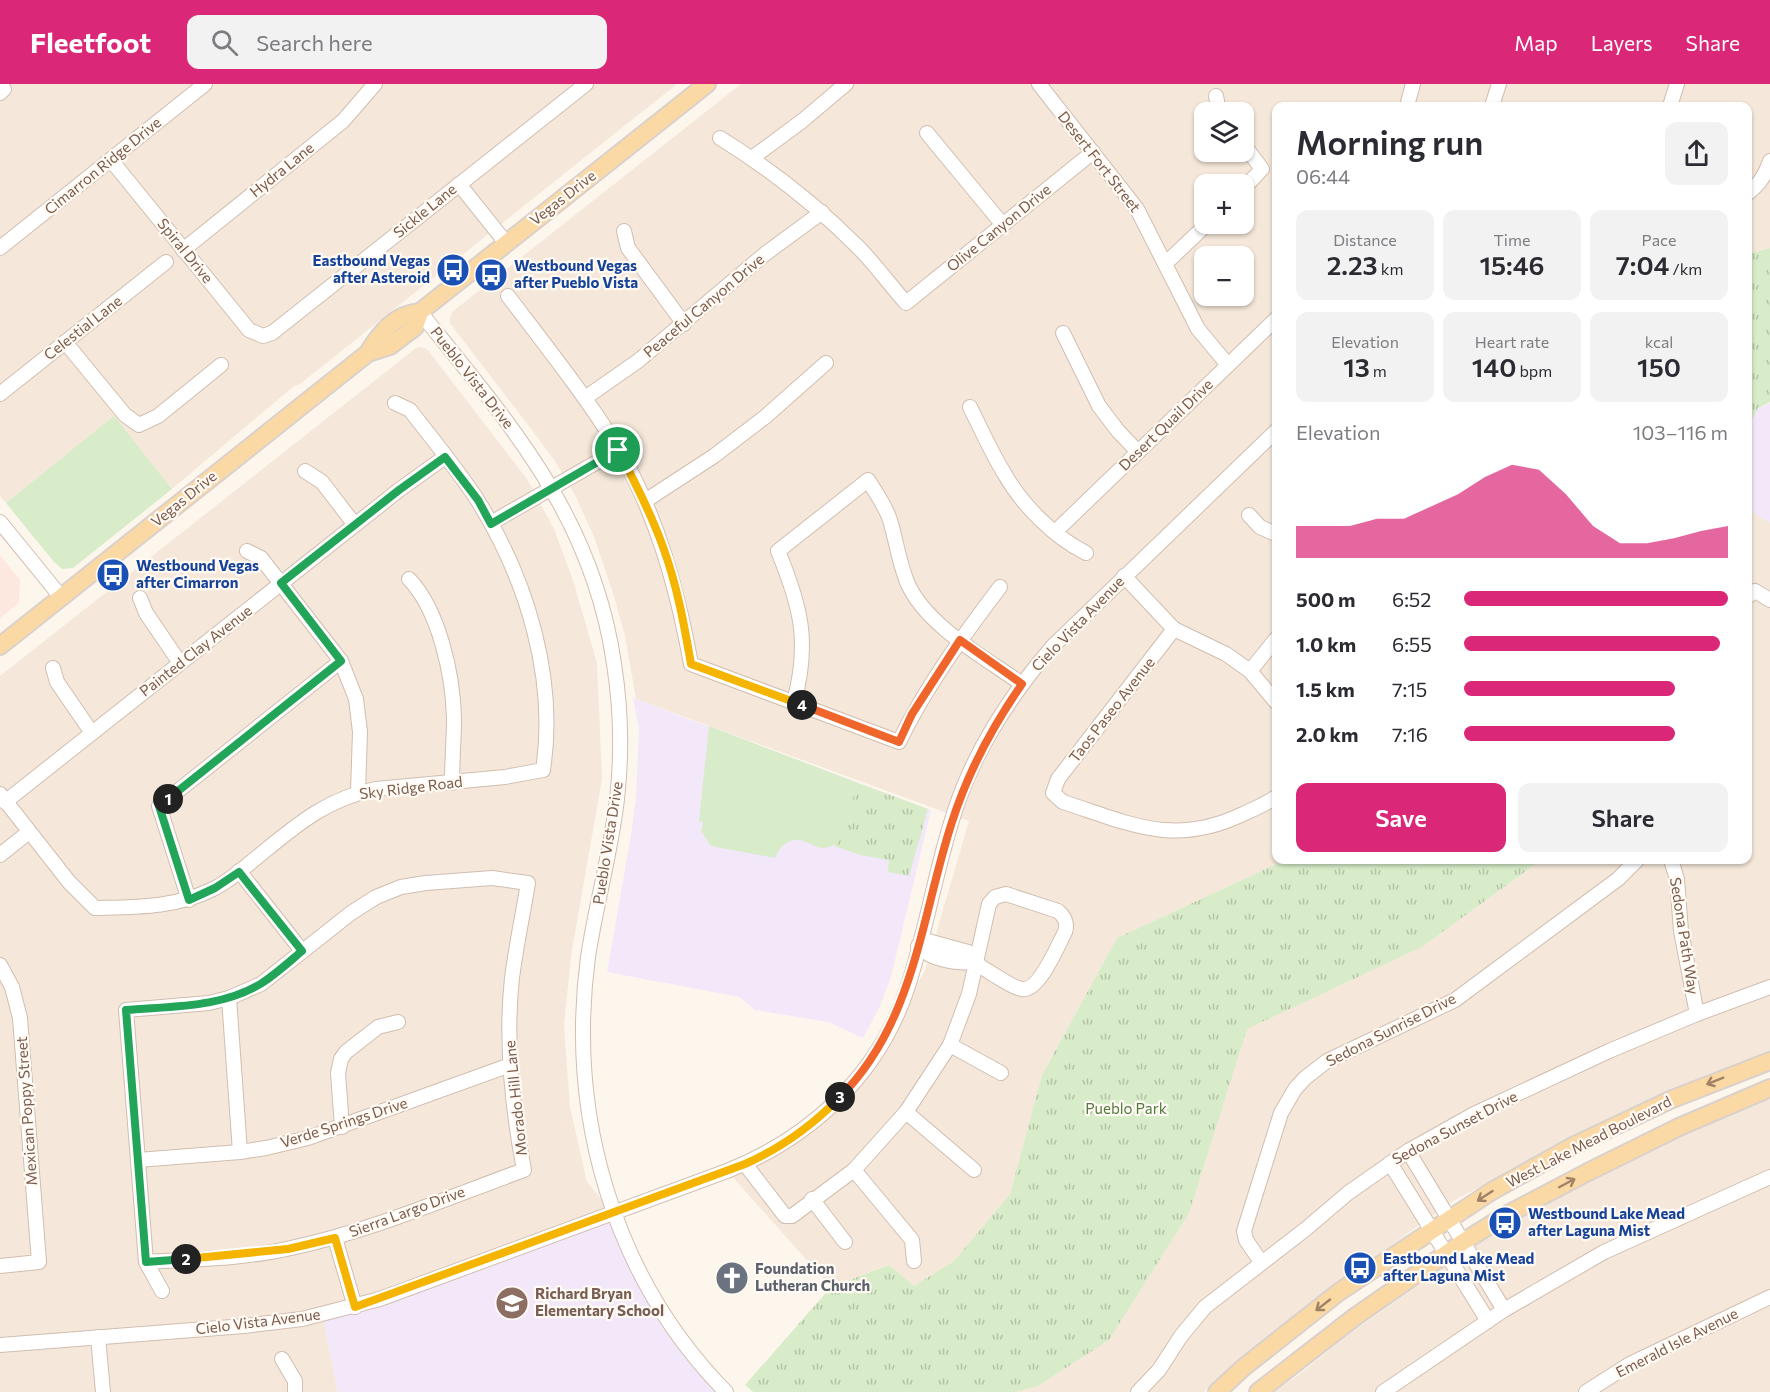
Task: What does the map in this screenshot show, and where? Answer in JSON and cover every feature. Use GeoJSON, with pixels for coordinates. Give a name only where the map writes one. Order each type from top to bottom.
{"type":"FeatureCollection","features":[{"type":"Feature","properties":{"kind":"main road","name":"Vegas Drive"},"geometry":{"type":"LineString","coordinates":[[0,646],[368,353],[390,346],[415,327],[420,312],[707,84]]}},
{"type":"Feature","properties":{"kind":"main road","name":"West Lake Mead Boulevard"},"geometry":{"type":"LineString","coordinates":[[1216,1392],[1339,1292],[1492,1191],[1573,1146],[1670,1100],[1770,1061]]}},
{"type":"Feature","properties":{"kind":"main road","name":"West Lake Mead Boulevard"},"geometry":{"type":"LineString","coordinates":[[1258,1392],[1356,1316],[1506,1215],[1679,1127],[1770,1088]]}},
{"type":"Feature","properties":{"kind":"street","name":"Cimarron Ridge Drive"},"geometry":{"type":"LineString","coordinates":[[0,248],[205,84]]}},
{"type":"Feature","properties":{"kind":"street","name":"Hydra Lane"},"geometry":{"type":"LineString","coordinates":[[183,250],[343,121],[375,84]]}},
{"type":"Feature","properties":{"kind":"street","name":"Sickle Lane"},"geometry":{"type":"LineString","coordinates":[[263,336],[272,333],[586,84]]}},
{"type":"Feature","properties":{"kind":"street"},"geometry":{"type":"LineString","coordinates":[[752,158],[802,121],[846,84]]}},
{"type":"Feature","properties":{"kind":"street","name":"Desert Fort Street"},"geometry":{"type":"LineString","coordinates":[[1039,84],[1137,209],[1198,329],[1228,365]]}},
{"type":"Feature","properties":{"kind":"street"},"geometry":{"type":"LineString","coordinates":[[1408,102],[1413,84]]}},
{"type":"Feature","properties":{"kind":"street"},"geometry":{"type":"LineString","coordinates":[[1493,102],[1499,84]]}},
{"type":"Feature","properties":{"kind":"street"},"geometry":{"type":"LineString","coordinates":[[1671,102],[1677,84]]}},
{"type":"Feature","properties":{"kind":"street"},"geometry":{"type":"LineString","coordinates":[[1216,96],[1217,102]]}},
{"type":"Feature","properties":{"kind":"street"},"geometry":{"type":"LineString","coordinates":[[927,133],[1003,225]]}},
{"type":"Feature","properties":{"kind":"street"},"geometry":{"type":"LineString","coordinates":[[720,138],[752,158],[822,212]]}},
{"type":"Feature","properties":{"kind":"street","name":"Olive Canyon Drive"},"geometry":{"type":"LineString","coordinates":[[822,212],[860,249],[906,303],[1093,152]]}},
{"type":"Feature","properties":{"kind":"street"},"geometry":{"type":"LineString","coordinates":[[1254,158],[1262,168],[1254,177]]}},
{"type":"Feature","properties":{"kind":"street","name":"Spiral Drive"},"geometry":{"type":"LineString","coordinates":[[111,160],[249,330],[263,336]]}},
{"type":"Feature","properties":{"kind":"street"},"geometry":{"type":"LineString","coordinates":[[1752,190],[1765,175],[1770,161]]}},
{"type":"Feature","properties":{"kind":"street"},"geometry":{"type":"LineString","coordinates":[[459,184],[506,243]]}},
{"type":"Feature","properties":{"kind":"street","name":"Peaceful Canyon Drive"},"geometry":{"type":"LineString","coordinates":[[585,398],[638,361],[765,254],[822,212]]}},
{"type":"Feature","properties":{"kind":"street"},"geometry":{"type":"LineString","coordinates":[[624,231],[628,249],[684,324]]}},
{"type":"Feature","properties":{"kind":"street"},"geometry":{"type":"LineString","coordinates":[[1165,264],[1196,234]]}},
{"type":"Feature","properties":{"kind":"street","name":"Celestial Lane"},"geometry":{"type":"LineString","coordinates":[[0,394],[166,262]]}},
{"type":"Feature","properties":{"kind":"street"},"geometry":{"type":"LineString","coordinates":[[508,297],[585,398],[618,450],[645,501],[663,548],[681,607],[691,664],[899,742],[912,714],[960,640],[1000,587]]}},
{"type":"Feature","properties":{"kind":"street","name":"Pueblo Vista Drive"},"geometry":{"type":"LineString","coordinates":[[420,312],[513,429],[552,488],[582,548],[601,603],[614,663],[619,702],[620,740],[617,800],[589,952],[582,1038],[590,1122],[613,1213],[639,1271],[653,1297],[700,1362],[726,1392]]}},
{"type":"Feature","properties":{"kind":"street","name":"Desert Quail Drive"},"geometry":{"type":"LineString","coordinates":[[1055,532],[1272,323]]}},
{"type":"Feature","properties":{"kind":"street"},"geometry":{"type":"LineString","coordinates":[[1063,333],[1100,406],[1118,431],[1138,452]]}},
{"type":"Feature","properties":{"kind":"street"},"geometry":{"type":"LineString","coordinates":[[66,342],[125,415],[139,425],[158,416],[221,365]]}},
{"type":"Feature","properties":{"kind":"street"},"geometry":{"type":"LineString","coordinates":[[645,501],[714,456],[765,417],[826,363]]}},
{"type":"Feature","properties":{"kind":"street"},"geometry":{"type":"LineString","coordinates":[[394,403],[410,410],[478,500],[491,524],[618,450]]}},
{"type":"Feature","properties":{"kind":"street"},"geometry":{"type":"LineString","coordinates":[[970,406],[1004,474],[1022,499],[1055,532],[1072,546],[1086,553]]}},
{"type":"Feature","properties":{"kind":"street","name":"Cielo Vista Avenue"},"geometry":{"type":"LineString","coordinates":[[0,1345],[244,1326],[302,1319],[355,1307],[745,1164],[779,1147],[819,1118],[845,1093],[882,1042],[900,1007],[961,795],[991,732],[1022,684],[1053,646],[1272,435]]}},
{"type":"Feature","properties":{"kind":"street","name":"Painted Clay Avenue"},"geometry":{"type":"LineString","coordinates":[[3,798],[92,733],[399,490],[445,457]]}},
{"type":"Feature","properties":{"kind":"street"},"geometry":{"type":"LineString","coordinates":[[305,471],[322,482],[355,525]]}},
{"type":"Feature","properties":{"kind":"street"},"geometry":{"type":"LineString","coordinates":[[794,702],[801,674],[803,645],[801,621],[792,585],[778,551],[868,480],[890,519],[899,559],[908,584],[931,618],[1022,684]]}},
{"type":"Feature","properties":{"kind":"street"},"geometry":{"type":"LineString","coordinates":[[1250,515],[1260,527],[1272,532]]}},
{"type":"Feature","properties":{"kind":"street"},"geometry":{"type":"LineString","coordinates":[[0,522],[61,597]]}},
{"type":"Feature","properties":{"kind":"street","name":"Sky Ridge Road"},"geometry":{"type":"LineString","coordinates":[[29,832],[69,882],[95,908],[162,906],[189,900],[215,888],[239,872],[316,811],[358,792],[505,777],[543,770],[548,711],[539,652],[528,607],[512,564],[491,524]]}},
{"type":"Feature","properties":{"kind":"street"},"geometry":{"type":"LineString","coordinates":[[247,551],[261,558],[341,661],[356,699],[360,732],[358,792]]}},
{"type":"Feature","properties":{"kind":"street"},"geometry":{"type":"LineString","coordinates":[[1124,576],[1174,628],[1226,654],[1250,671],[1272,697]]}},
{"type":"Feature","properties":{"kind":"street"},"geometry":{"type":"LineString","coordinates":[[409,579],[417,587],[432,615],[441,642],[453,695],[452,783]]}},
{"type":"Feature","properties":{"kind":"street"},"geometry":{"type":"LineString","coordinates":[[1752,594],[1770,600]]}},
{"type":"Feature","properties":{"kind":"street"},"geometry":{"type":"LineString","coordinates":[[140,598],[146,613],[180,663]]}},
{"type":"Feature","properties":{"kind":"street","name":"Taos Paseo Avenue"},"geometry":{"type":"LineString","coordinates":[[1174,628],[1058,779],[1053,793],[1063,802],[1146,829],[1173,832],[1200,830],[1226,822],[1272,799]]}},
{"type":"Feature","properties":{"kind":"street"},"geometry":{"type":"LineString","coordinates":[[1250,671],[1272,644]]}},
{"type":"Feature","properties":{"kind":"street"},"geometry":{"type":"LineString","coordinates":[[189,900],[159,806],[341,661]]}},
{"type":"Feature","properties":{"kind":"street"},"geometry":{"type":"LineString","coordinates":[[52,668],[57,682],[92,733]]}},
{"type":"Feature","properties":{"kind":"street"},"geometry":{"type":"LineString","coordinates":[[0,855],[29,832],[3,798]]}},
{"type":"Feature","properties":{"kind":"street","name":"Sedona Sunrise Drive"},"geometry":{"type":"LineString","coordinates":[[1261,1262],[1246,1240],[1244,1231],[1281,1113],[1295,1089],[1305,1078],[1327,1061],[1455,1000],[1618,879],[1633,864]]}},
{"type":"Feature","properties":{"kind":"street","name":"Sedona Path Way"},"geometry":{"type":"LineString","coordinates":[[1672,864],[1677,879],[1681,932],[1697,1014]]}},
{"type":"Feature","properties":{"kind":"street"},"geometry":{"type":"LineString","coordinates":[[162,1291],[146,1262],[126,1010],[209,1003],[229,998],[261,984],[302,951],[239,872]]}},
{"type":"Feature","properties":{"kind":"street","name":"Morado Hill Lane"},"geometry":{"type":"LineString","coordinates":[[302,951],[376,897],[402,888],[426,883],[492,878],[528,883],[513,978],[509,1033],[516,1131],[524,1170]]}},
{"type":"Feature","properties":{"kind":"street"},"geometry":{"type":"LineString","coordinates":[[745,1164],[785,1216],[792,1216],[854,1170],[906,1112],[950,1045],[969,994],[976,961],[989,904],[995,897],[1005,894],[1058,911],[1067,926],[1038,982],[1030,989],[1021,989],[981,967],[976,961],[968,952],[947,953],[928,941],[918,946]]}},
{"type":"Feature","properties":{"kind":"street","name":"Mexican Poppy Street"},"geometry":{"type":"LineString","coordinates":[[0,965],[12,987],[20,1018],[39,1262],[0,1266]]}},
{"type":"Feature","properties":{"kind":"street","name":"Sedona Sunset Drive"},"geometry":{"type":"LineString","coordinates":[[1138,1392],[1159,1370],[1181,1336],[1205,1307],[1307,1228],[1348,1192],[1408,1150],[1474,1114],[1610,1051],[1697,1014],[1770,987]]}},
{"type":"Feature","properties":{"kind":"street"},"geometry":{"type":"LineString","coordinates":[[229,998],[240,1152]]}},
{"type":"Feature","properties":{"kind":"street"},"geometry":{"type":"LineString","coordinates":[[342,1127],[338,1073],[341,1059],[346,1052],[378,1028],[398,1022]]}},
{"type":"Feature","properties":{"kind":"street"},"geometry":{"type":"LineString","coordinates":[[950,1045],[1001,1073]]}},
{"type":"Feature","properties":{"kind":"street","name":"Verde Springs Drive"},"geometry":{"type":"LineString","coordinates":[[138,1160],[240,1152],[308,1138],[510,1065]]}},
{"type":"Feature","properties":{"kind":"street"},"geometry":{"type":"LineString","coordinates":[[906,1112],[974,1170]]}},
{"type":"Feature","properties":{"kind":"street"},"geometry":{"type":"LineString","coordinates":[[1408,1150],[1504,1310]]}},
{"type":"Feature","properties":{"kind":"street"},"geometry":{"type":"LineString","coordinates":[[1390,1163],[1488,1321]]}},
{"type":"Feature","properties":{"kind":"street","name":"Sierra Largo Drive"},"geometry":{"type":"LineString","coordinates":[[146,1262],[242,1255],[288,1249],[335,1238],[524,1170]]}},
{"type":"Feature","properties":{"kind":"street"},"geometry":{"type":"LineString","coordinates":[[854,1170],[912,1240],[914,1261]]}},
{"type":"Feature","properties":{"kind":"street"},"geometry":{"type":"LineString","coordinates":[[1383,1392],[1504,1310],[1604,1252],[1770,1177]]}},
{"type":"Feature","properties":{"kind":"street"},"geometry":{"type":"LineString","coordinates":[[812,1199],[845,1242]]}},
{"type":"Feature","properties":{"kind":"street"},"geometry":{"type":"LineString","coordinates":[[335,1238],[355,1307]]}},
{"type":"Feature","properties":{"kind":"street","name":"Emerald Isle Avenue"},"geometry":{"type":"LineString","coordinates":[[1586,1392],[1630,1364],[1770,1297]]}},
{"type":"Feature","properties":{"kind":"street"},"geometry":{"type":"LineString","coordinates":[[98,1337],[103,1392]]}},
{"type":"Feature","properties":{"kind":"street"},"geometry":{"type":"LineString","coordinates":[[282,1359],[295,1381],[295,1392]]}},
{"type":"Feature","properties":{"kind":"shaded area"},"geometry":{"type":"Polygon","coordinates":[[[0,84],[677,84],[300,384],[294,386],[172,489],[114,417],[6,503],[0,496],[0,84]]]}},
{"type":"Feature","properties":{"kind":"shaded area"},"geometry":{"type":"Polygon","coordinates":[[[741,84],[1770,84],[1770,248],[1752,253],[1752,102],[1272,102],[1272,864],[1276,864],[1117,938],[1042,1075],[1010,1194],[954,1261],[914,1286],[888,1265],[831,1287],[727,1171],[819,1118],[887,1032],[925,971],[969,821],[636,699],[625,636],[594,537],[576,497],[557,464],[449,322],[452,312],[741,84]]]}},
{"type":"Feature","properties":{"kind":"shaded area"},"geometry":{"type":"Polygon","coordinates":[[[416,348],[427,349],[527,479],[554,529],[572,577],[597,663],[602,779],[571,956],[564,1026],[570,1107],[587,1182],[613,1213],[322,1315],[338,1392],[0,1392],[0,676],[416,348]]]}},
{"type":"Feature","properties":{"kind":"shaded area"},"geometry":{"type":"Polygon","coordinates":[[[1770,403],[1770,523],[1752,512],[1752,419],[1758,408],[1770,403]]]}},
{"type":"Feature","properties":{"kind":"shaded area"},"geometry":{"type":"Polygon","coordinates":[[[1752,512],[1770,523],[1770,1053],[1744,1061],[1572,1139],[1455,1200],[1333,1286],[1237,1362],[1204,1392],[1016,1392],[1038,1386],[1109,1340],[1189,1212],[1246,1029],[1422,947],[1536,864],[1752,864],[1752,512]]]}},
{"type":"Feature","properties":{"kind":"shaded area"},"geometry":{"type":"Polygon","coordinates":[[[0,555],[20,580],[19,603],[0,618],[0,555]]]}},
{"type":"Feature","properties":{"kind":"shaded area"},"geometry":{"type":"Polygon","coordinates":[[[633,698],[931,810],[891,977],[879,1008],[863,1038],[828,1022],[755,1010],[739,997],[607,972],[636,798],[639,729],[633,698]]]}},
{"type":"Feature","properties":{"kind":"shaded area"},"geometry":{"type":"Polygon","coordinates":[[[1770,1098],[1770,1392],[1272,1392],[1296,1377],[1357,1328],[1435,1274],[1481,1238],[1580,1183],[1721,1117],[1770,1098]]]}},
{"type":"Feature","properties":{"kind":"shaded area","name":"Richard Bryan Elementary School"},"geometry":{"type":"Polygon","coordinates":[[[613,1213],[639,1271],[726,1392],[338,1392],[322,1315],[613,1213]]]}},
{"type":"Feature","properties":{"kind":"green space"},"geometry":{"type":"Polygon","coordinates":[[[1770,248],[1770,402],[1758,408],[1752,419],[1752,253],[1770,248]]]}},
{"type":"Feature","properties":{"kind":"green space"},"geometry":{"type":"Polygon","coordinates":[[[114,416],[172,489],[73,568],[62,569],[6,503],[114,416]]]}},
{"type":"Feature","properties":{"kind":"green space"},"geometry":{"type":"Polygon","coordinates":[[[709,726],[858,783],[839,843],[820,848],[801,840],[791,841],[780,849],[775,858],[711,846],[701,831],[703,822],[699,821],[709,726]]]}},
{"type":"Feature","properties":{"kind":"green space"},"geometry":{"type":"Polygon","coordinates":[[[858,783],[928,809],[909,876],[888,872],[889,860],[860,855],[834,846],[839,842],[858,783]]]}},
{"type":"Feature","properties":{"kind":"green space","name":"Pueblo Park"},"geometry":{"type":"Polygon","coordinates":[[[1276,864],[1536,864],[1422,947],[1247,1029],[1189,1213],[1109,1340],[1038,1386],[1016,1392],[753,1392],[745,1385],[831,1287],[889,1265],[914,1286],[954,1261],[1010,1194],[1042,1075],[1117,938],[1276,864]]]}},
{"type":"Feature","properties":{"kind":"place","name":"Eastbound Vegas after Asteroid"},"geometry":{"type":"Point","coordinates":[453,270]}},
{"type":"Feature","properties":{"kind":"place","name":"Westbound Vegas after Pueblo Vista"},"geometry":{"type":"Point","coordinates":[491,275]}},
{"type":"Feature","properties":{"kind":"place","name":"Westbound Vegas after Cimarron"},"geometry":{"type":"Point","coordinates":[113,575]}},
{"type":"Feature","properties":{"kind":"place","name":"Westbound Lake Mead after Laguna Mist"},"geometry":{"type":"Point","coordinates":[1505,1223]}},
{"type":"Feature","properties":{"kind":"place","name":"Eastbound Lake Mead after Laguna Mist"},"geometry":{"type":"Point","coordinates":[1360,1268]}},
{"type":"Feature","properties":{"kind":"place","name":"Foundation Lutheran Church"},"geometry":{"type":"Point","coordinates":[732,1278]}},
{"type":"Feature","properties":{"kind":"place","name":"Richard Bryan Elementary School"},"geometry":{"type":"Point","coordinates":[512,1303]}},
{"type":"Feature","properties":{"kind":"route"},"geometry":{"type":"LineString","coordinates":[[618,450],[645,501],[663,548],[681,607],[691,664],[899,742],[912,714],[960,640],[1022,684],[991,732],[961,795],[939,865],[907,989],[876,1052],[845,1093],[819,1118],[789,1140],[745,1164],[355,1307],[335,1238],[288,1249],[242,1255],[146,1262],[126,1010],[209,1003],[229,998],[261,984],[302,951],[239,872],[215,888],[189,900],[159,806],[341,661],[281,583],[399,490],[445,457],[478,500],[491,524],[618,450]]}}]}
